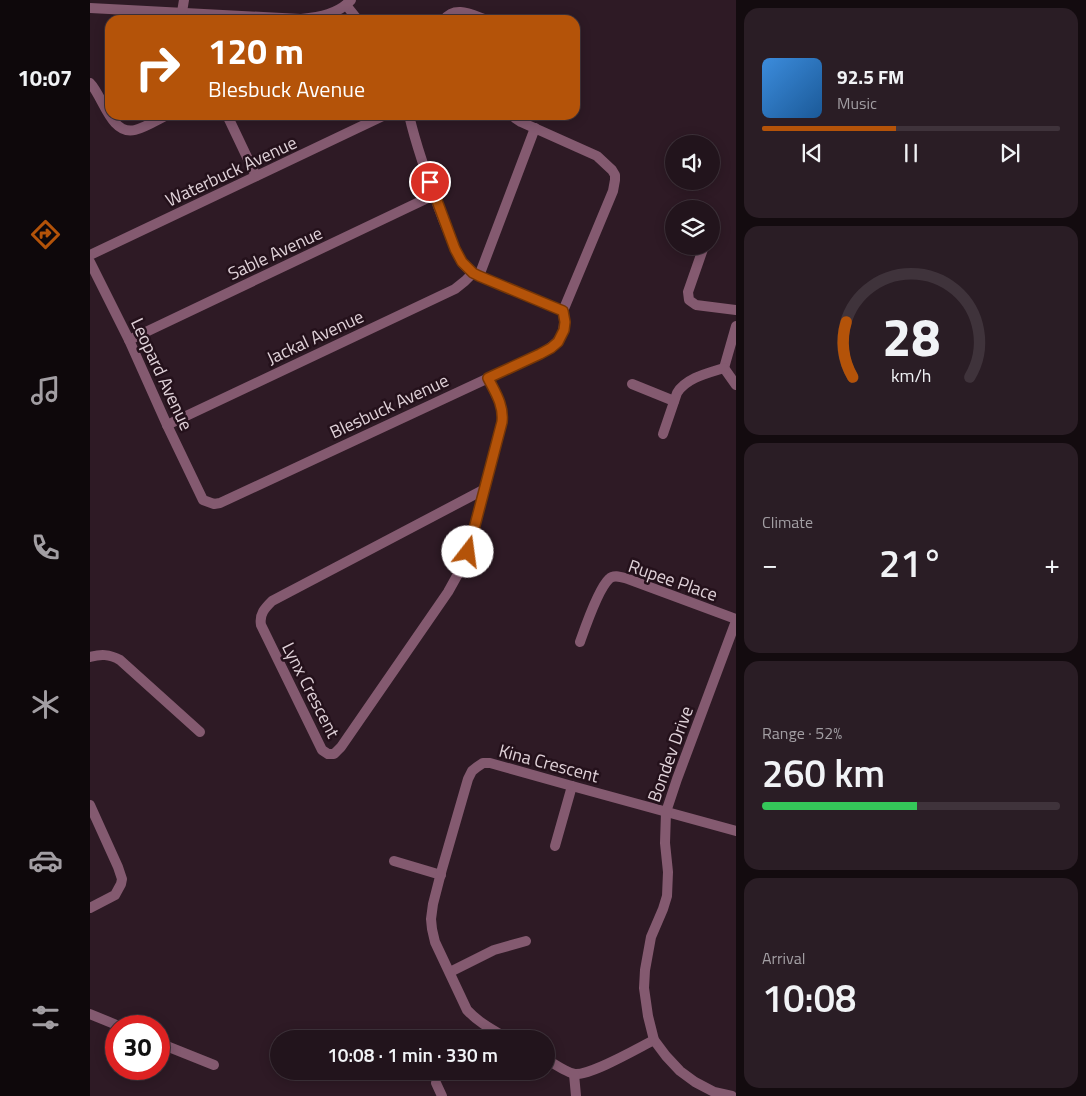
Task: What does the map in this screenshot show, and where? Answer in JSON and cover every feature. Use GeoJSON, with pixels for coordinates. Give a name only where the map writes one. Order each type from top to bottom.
{"type":"FeatureCollection","features":[{"type":"Feature","properties":{"kind":"street"},"geometry":{"type":"LineString","coordinates":[[182,12],[184,0]]}},
{"type":"Feature","properties":{"kind":"street"},"geometry":{"type":"LineString","coordinates":[[333,15],[349,3],[355,15]]}},
{"type":"Feature","properties":{"kind":"street"},"geometry":{"type":"LineString","coordinates":[[90,8],[233,15]]}},
{"type":"Feature","properties":{"kind":"street"},"geometry":{"type":"LineString","coordinates":[[448,15],[453,12],[472,15]]}},
{"type":"Feature","properties":{"kind":"street"},"geometry":{"type":"LineString","coordinates":[[90,83],[96,89],[105,106]]}},
{"type":"Feature","properties":{"kind":"street"},"geometry":{"type":"LineString","coordinates":[[112,120],[117,126],[129,130],[135,130],[156,120]]}},
{"type":"Feature","properties":{"kind":"street"},"geometry":{"type":"LineString","coordinates":[[229,120],[256,176]]}},
{"type":"Feature","properties":{"kind":"street","name":"Waterbuck Avenue"},"geometry":{"type":"LineString","coordinates":[[90,255],[374,120]]}},
{"type":"Feature","properties":{"kind":"street"},"geometry":{"type":"LineString","coordinates":[[410,120],[434,195],[462,262],[476,275],[563,311]]}},
{"type":"Feature","properties":{"kind":"street"},"geometry":{"type":"LineString","coordinates":[[476,275],[535,128],[518,120]]}},
{"type":"Feature","properties":{"kind":"street","name":"Blesbuck Avenue"},"geometry":{"type":"LineString","coordinates":[[203,500],[214,504],[220,503],[540,354],[558,342],[564,330],[563,311],[613,191],[615,175],[597,156],[535,128]]}},
{"type":"Feature","properties":{"kind":"street","name":"Sable Avenue"},"geometry":{"type":"LineString","coordinates":[[129,340],[434,195]]}},
{"type":"Feature","properties":{"kind":"street"},"geometry":{"type":"LineString","coordinates":[[701,255],[688,292],[689,300],[696,305],[736,310]]}},
{"type":"Feature","properties":{"kind":"street","name":"Leopard Avenue"},"geometry":{"type":"LineString","coordinates":[[90,262],[129,340],[203,500]]}},
{"type":"Feature","properties":{"kind":"street","name":"Jackal Avenue"},"geometry":{"type":"LineString","coordinates":[[167,425],[455,288],[476,275]]}},
{"type":"Feature","properties":{"kind":"street"},"geometry":{"type":"LineString","coordinates":[[724,368],[736,326]]}},
{"type":"Feature","properties":{"kind":"street"},"geometry":{"type":"LineString","coordinates":[[724,368],[736,385]]}},
{"type":"Feature","properties":{"kind":"street"},"geometry":{"type":"LineString","coordinates":[[662,434],[680,388],[691,380],[724,368]]}},
{"type":"Feature","properties":{"kind":"street","name":"Lynx Crescent"},"geometry":{"type":"LineString","coordinates":[[485,489],[272,600],[265,607],[260,620],[264,631],[322,750],[328,754],[334,754],[341,747],[448,592],[463,565],[485,489],[503,415],[500,403],[488,378]]}},
{"type":"Feature","properties":{"kind":"street"},"geometry":{"type":"LineString","coordinates":[[632,384],[674,400]]}},
{"type":"Feature","properties":{"kind":"street","name":"Rupee Place"},"geometry":{"type":"LineString","coordinates":[[580,642],[598,596],[609,579],[620,576],[736,620]]}},
{"type":"Feature","properties":{"kind":"street","name":"Bondev Drive"},"geometry":{"type":"LineString","coordinates":[[732,1096],[714,1092],[696,1082],[680,1071],[666,1056],[654,1040],[644,988],[645,970],[651,938],[667,896],[666,812],[736,620]]}},
{"type":"Feature","properties":{"kind":"street"},"geometry":{"type":"LineString","coordinates":[[90,657],[108,655],[120,660],[200,732]]}},
{"type":"Feature","properties":{"kind":"street","name":"Kina Crescent"},"geometry":{"type":"LineString","coordinates":[[492,1030],[467,1010],[435,942],[431,919],[441,875],[468,779],[472,771],[482,763],[490,763],[736,831]]}},
{"type":"Feature","properties":{"kind":"street"},"geometry":{"type":"LineString","coordinates":[[555,846],[572,786]]}},
{"type":"Feature","properties":{"kind":"street"},"geometry":{"type":"LineString","coordinates":[[90,805],[122,879],[115,895],[90,908]]}},
{"type":"Feature","properties":{"kind":"street"},"geometry":{"type":"LineString","coordinates":[[394,861],[441,875]]}},
{"type":"Feature","properties":{"kind":"street"},"geometry":{"type":"LineString","coordinates":[[450,972],[494,950],[526,941]]}},
{"type":"Feature","properties":{"kind":"street"},"geometry":{"type":"LineString","coordinates":[[90,1014],[105,1020]]}},
{"type":"Feature","properties":{"kind":"street"},"geometry":{"type":"LineString","coordinates":[[555,1064],[574,1074],[584,1072],[654,1040]]}},
{"type":"Feature","properties":{"kind":"street"},"geometry":{"type":"LineString","coordinates":[[170,1047],[214,1065]]}},
{"type":"Feature","properties":{"kind":"street"},"geometry":{"type":"LineString","coordinates":[[574,1074],[576,1096]]}},
{"type":"Feature","properties":{"kind":"street"},"geometry":{"type":"LineString","coordinates":[[436,1083],[442,1096]]}},
{"type":"Feature","properties":{"kind":"route"},"geometry":{"type":"LineString","coordinates":[[430,182],[455,249],[468,269],[479,276],[563,311],[565,322],[562,335],[551,348],[488,378],[500,403],[503,415],[489,476],[468,552]]}}]}
